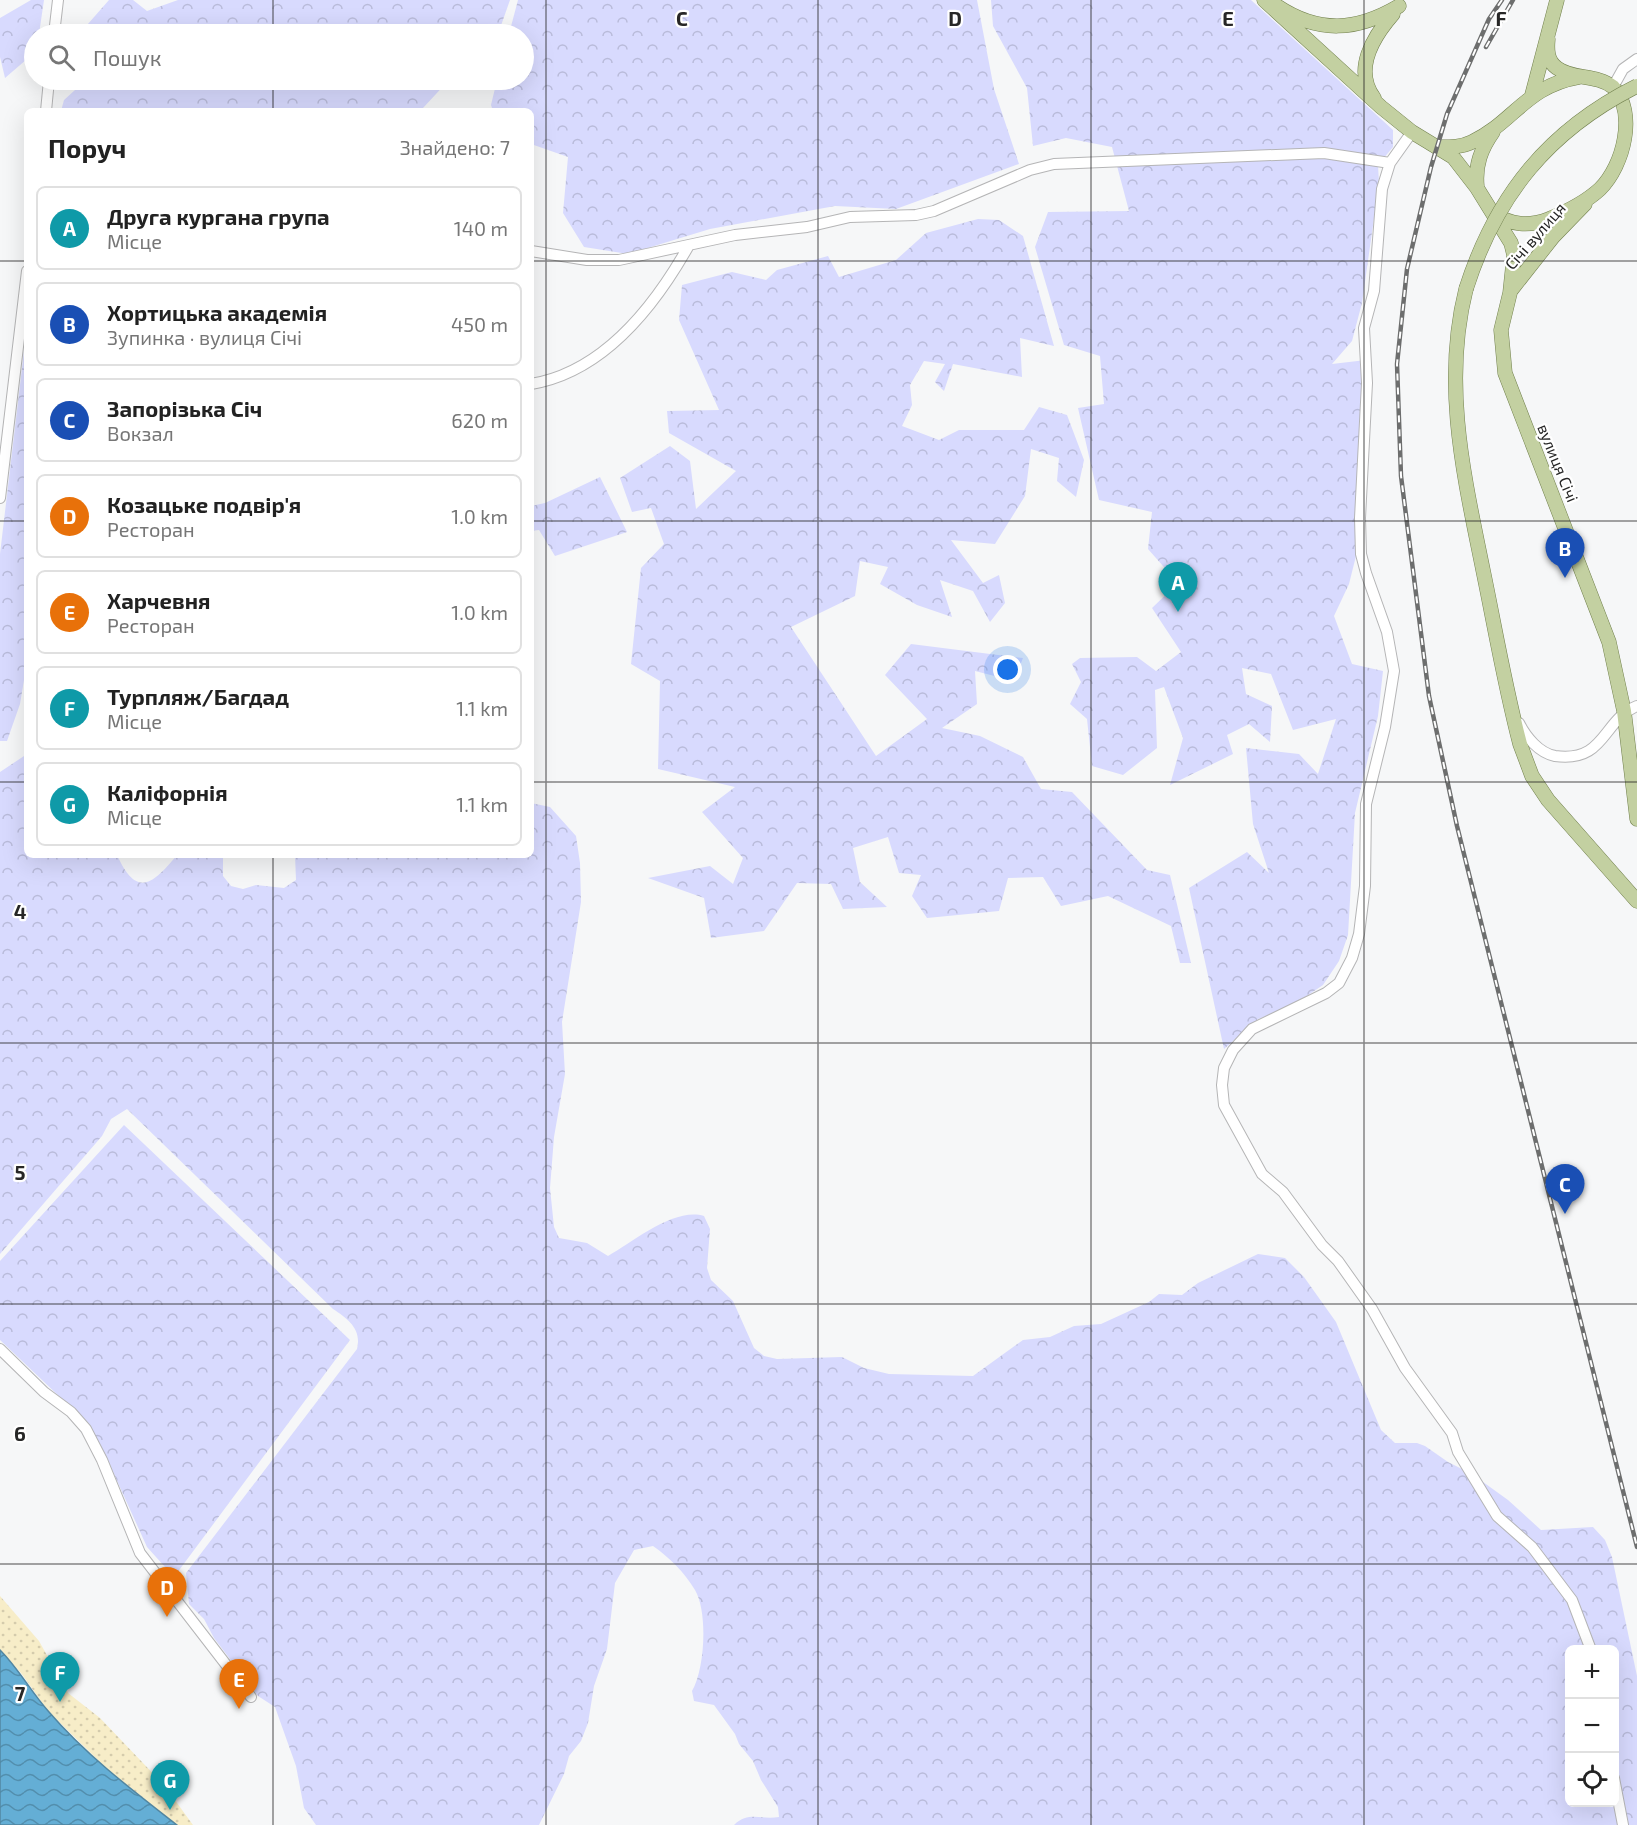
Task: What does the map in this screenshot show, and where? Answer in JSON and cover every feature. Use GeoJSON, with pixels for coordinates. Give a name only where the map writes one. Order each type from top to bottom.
{"type":"FeatureCollection","features":[{"type":"Feature","properties":{"kind":"main road"},"geometry":{"type":"LineString","coordinates":[[1264,0],[1381,107],[1412,132],[1440,147],[1464,168],[1488,210],[1503,220],[1527,225],[1564,211],[1599,190],[1623,156],[1630,124],[1624,100],[1613,87],[1596,78],[1566,73],[1552,64],[1549,57],[1548,39]]}},
{"type":"Feature","properties":{"kind":"main road"},"geometry":{"type":"LineString","coordinates":[[1269,0],[1282,9],[1326,26],[1365,23],[1402,3]]}},
{"type":"Feature","properties":{"kind":"main road"},"geometry":{"type":"LineString","coordinates":[[1532,95],[1557,0]]}},
{"type":"Feature","properties":{"kind":"main road"},"geometry":{"type":"LineString","coordinates":[[1381,107],[1369,91],[1365,72],[1366,58],[1382,26],[1402,3]]}},
{"type":"Feature","properties":{"kind":"main road"},"geometry":{"type":"LineString","coordinates":[[1440,147],[1461,146],[1472,142],[1500,123],[1532,95],[1559,82],[1582,76]]}},
{"type":"Feature","properties":{"kind":"main road"},"geometry":{"type":"LineString","coordinates":[[1637,86],[1579,119],[1526,171],[1507,196],[1491,225],[1466,289],[1457,329],[1454,365],[1455,411],[1461,462],[1510,706],[1532,776],[1548,800],[1637,901]]}},
{"type":"Feature","properties":{"kind":"main road"},"geometry":{"type":"LineString","coordinates":[[1477,188],[1476,173],[1479,159],[1500,123]]}},
{"type":"Feature","properties":{"kind":"main road","name":"Січі вулиця"},"geometry":{"type":"LineString","coordinates":[[1510,292],[1553,237],[1599,190]]}},
{"type":"Feature","properties":{"kind":"main road","name":"Січі вулиця"},"geometry":{"type":"LineString","coordinates":[[1488,210],[1511,243],[1514,267],[1510,292]]}},
{"type":"Feature","properties":{"kind":"main road","name":"вулиця Січі"},"geometry":{"type":"LineString","coordinates":[[1510,292],[1501,330],[1505,373],[1598,609],[1631,709],[1637,819]]}},
{"type":"Feature","properties":{"kind":"street"},"geometry":{"type":"LineString","coordinates":[[55,24],[58,0]]}},
{"type":"Feature","properties":{"kind":"street"},"geometry":{"type":"LineString","coordinates":[[1613,87],[1623,69],[1637,59]]}},
{"type":"Feature","properties":{"kind":"street"},"geometry":{"type":"LineString","coordinates":[[46,108],[48,90]]}},
{"type":"Feature","properties":{"kind":"street"},"geometry":{"type":"LineString","coordinates":[[1412,132],[1390,163],[1382,189],[1374,291],[1364,328],[1367,383],[1360,518],[1361,554],[1389,643],[1394,685],[1366,804],[1365,886],[1359,934],[1352,958],[1339,983],[1326,993],[1252,1029],[1233,1050],[1224,1068],[1222,1085],[1224,1105],[1262,1174],[1282,1192],[1322,1245],[1338,1261],[1372,1309],[1406,1368],[1452,1433],[1458,1452],[1497,1516],[1532,1547],[1572,1600],[1589,1645]]}},
{"type":"Feature","properties":{"kind":"street"},"geometry":{"type":"LineString","coordinates":[[534,251],[587,260],[619,260],[735,236],[807,227],[850,217],[916,215],[934,211],[1030,170],[1054,164],[1323,153],[1390,163]]}},
{"type":"Feature","properties":{"kind":"street"},"geometry":{"type":"LineString","coordinates":[[534,383],[572,369],[597,356],[618,339],[649,308],[688,247]]}},
{"type":"Feature","properties":{"kind":"street"},"geometry":{"type":"LineString","coordinates":[[0,498],[24,296]]}},
{"type":"Feature","properties":{"kind":"street"},"geometry":{"type":"LineString","coordinates":[[1510,706],[1523,731],[1533,744],[1551,755],[1574,758],[1592,749],[1631,709]]}},
{"type":"Feature","properties":{"kind":"street"},"geometry":{"type":"LineString","coordinates":[[0,1349],[44,1392],[71,1412],[86,1429],[102,1460],[140,1553],[251,1697]]}},
{"type":"Feature","properties":{"kind":"street"},"geometry":{"type":"LineString","coordinates":[[1619,1804],[1623,1825]]}},
{"type":"Feature","properties":{"kind":"green space"},"geometry":{"type":"Polygon","coordinates":[[[31,0],[44,0],[40,24],[24,24],[24,62],[5,78],[0,57],[0,18],[31,0]]]}},
{"type":"Feature","properties":{"kind":"green space"},"geometry":{"type":"Polygon","coordinates":[[[109,0],[133,0],[147,11],[178,0],[510,0],[502,24],[88,24],[109,0]]]}},
{"type":"Feature","properties":{"kind":"green space"},"geometry":{"type":"Polygon","coordinates":[[[518,0],[977,0],[994,89],[1019,164],[896,209],[835,206],[710,229],[628,254],[584,247],[563,213],[568,157],[534,145],[534,108],[492,108],[491,105],[495,90],[534,90],[534,24],[512,24],[518,0]]]}},
{"type":"Feature","properties":{"kind":"green space"},"geometry":{"type":"Polygon","coordinates":[[[991,0],[1251,0],[1393,130],[1393,147],[1378,165],[1379,183],[1362,303],[1352,341],[1332,364],[1366,360],[1361,536],[1349,584],[1334,616],[1352,664],[1383,671],[1378,716],[1355,813],[1348,935],[1339,961],[1323,985],[1289,1008],[1258,1019],[1224,1049],[1189,888],[1247,852],[1269,873],[1253,824],[1246,748],[1299,754],[1318,774],[1336,719],[1293,730],[1271,674],[1242,668],[1246,694],[1272,706],[1270,742],[1249,724],[1227,735],[1233,754],[1170,785],[1183,738],[1164,687],[1155,690],[1157,748],[1123,775],[1092,766],[1087,719],[1070,704],[1081,682],[1072,664],[1080,658],[1137,657],[1156,671],[1181,652],[1152,608],[1178,583],[1148,549],[1152,512],[1099,500],[1078,408],[1104,404],[1100,356],[1064,345],[1035,247],[1048,212],[1129,211],[1112,147],[1066,138],[1033,146],[1027,88],[993,26],[991,0]]]}},
{"type":"Feature","properties":{"kind":"green space"},"geometry":{"type":"Polygon","coordinates":[[[75,90],[440,90],[423,108],[62,108],[64,100],[75,90]]]}},
{"type":"Feature","properties":{"kind":"green space"},"geometry":{"type":"Polygon","coordinates":[[[978,219],[999,220],[1023,236],[1054,346],[1020,338],[1022,377],[953,364],[944,391],[935,382],[945,364],[924,361],[910,385],[912,405],[902,426],[939,440],[959,430],[1024,430],[1039,407],[1067,415],[1084,460],[1076,497],[1057,481],[1059,458],[1031,449],[1025,496],[995,544],[951,540],[983,583],[999,575],[1005,603],[990,622],[973,591],[940,580],[952,617],[917,605],[880,584],[888,567],[860,561],[855,596],[791,627],[876,756],[927,719],[885,675],[911,644],[1023,658],[1014,681],[975,671],[977,704],[942,728],[980,736],[1023,757],[1041,789],[1072,792],[1147,870],[1170,875],[1191,963],[1180,963],[1171,926],[1108,896],[1061,906],[1043,877],[1008,878],[999,911],[927,918],[912,896],[921,875],[899,873],[888,837],[853,848],[860,882],[887,907],[843,909],[831,884],[797,883],[764,931],[711,938],[704,898],[648,878],[710,866],[733,884],[743,858],[702,812],[735,787],[658,769],[660,681],[631,664],[641,568],[664,544],[651,508],[632,512],[620,478],[670,446],[690,461],[696,509],[736,471],[669,433],[667,411],[719,410],[679,320],[682,285],[732,272],[766,280],[777,270],[828,256],[839,277],[896,260],[926,233],[978,219]]]}},
{"type":"Feature","properties":{"kind":"green space"},"geometry":{"type":"Polygon","coordinates":[[[24,351],[24,680],[20,704],[7,741],[0,741],[0,554],[24,351]]]}},
{"type":"Feature","properties":{"kind":"green space"},"geometry":{"type":"Polygon","coordinates":[[[600,477],[627,532],[555,556],[539,530],[534,531],[534,505],[545,503],[600,477]]]}},
{"type":"Feature","properties":{"kind":"green space"},"geometry":{"type":"Polygon","coordinates":[[[24,756],[24,858],[118,858],[131,878],[138,882],[146,882],[153,879],[174,858],[223,858],[223,876],[231,886],[243,889],[256,885],[284,888],[296,880],[295,858],[534,858],[534,804],[550,807],[576,836],[580,863],[581,902],[562,1022],[565,1074],[554,1137],[550,1188],[554,1227],[559,1238],[587,1243],[608,1256],[642,1234],[680,1216],[704,1216],[710,1229],[707,1268],[711,1280],[733,1301],[754,1348],[764,1356],[777,1359],[842,1357],[864,1368],[889,1374],[973,1376],[1023,1340],[1050,1337],[1074,1326],[1101,1324],[1149,1302],[1159,1294],[1182,1295],[1198,1283],[1258,1254],[1285,1258],[1304,1277],[1336,1322],[1381,1430],[1395,1443],[1417,1443],[1425,1446],[1448,1462],[1472,1474],[1508,1500],[1541,1530],[1593,1527],[1605,1540],[1612,1557],[1637,1676],[1637,1825],[734,1825],[750,1817],[779,1817],[778,1807],[761,1780],[753,1761],[714,1705],[694,1701],[692,1691],[700,1669],[703,1640],[699,1600],[695,1590],[681,1571],[653,1546],[634,1550],[615,1583],[607,1649],[594,1686],[588,1723],[581,1741],[569,1756],[564,1774],[539,1825],[316,1825],[304,1808],[296,1766],[275,1707],[258,1696],[214,1638],[204,1619],[189,1604],[186,1573],[357,1349],[356,1330],[127,1109],[111,1119],[102,1136],[0,1254],[0,772],[24,756]]]}},
{"type":"Feature","properties":{"kind":"green space"},"geometry":{"type":"Polygon","coordinates":[[[124,1125],[350,1340],[174,1577],[147,1547],[108,1461],[83,1419],[0,1340],[0,1261],[124,1125]]]}},
{"type":"Feature","properties":{"kind":"sand"},"geometry":{"type":"Polygon","coordinates":[[[0,1596],[39,1641],[68,1693],[100,1718],[164,1785],[193,1825],[177,1825],[110,1772],[48,1711],[21,1673],[0,1650],[0,1596]]]}},
{"type":"Feature","properties":{"kind":"water"},"geometry":{"type":"Polygon","coordinates":[[[0,1650],[63,1728],[78,1743],[177,1825],[0,1825],[0,1650]]]}},
{"type":"Feature","properties":{"kind":"railway"},"geometry":{"type":"LineString","coordinates":[[1502,0],[1489,19],[1447,114],[1431,167],[1407,269],[1397,364],[1401,476],[1429,696],[1457,826],[1637,1547]]}},
{"type":"Feature","properties":{"kind":"railway"},"geometry":{"type":"LineString","coordinates":[[1486,47],[1513,0]]}},
{"type":"Feature","properties":{"kind":"place","name":"Хортицька академія"},"geometry":{"type":"Point","coordinates":[1565,578]}},
{"type":"Feature","properties":{"kind":"place","name":"Друга кургана група"},"geometry":{"type":"Point","coordinates":[1178,612]}},
{"type":"Feature","properties":{"kind":"place","name":"Запорізька Січ"},"geometry":{"type":"Point","coordinates":[1565,1214]}},
{"type":"Feature","properties":{"kind":"place","name":"Козацьке подвір'я"},"geometry":{"type":"Point","coordinates":[167,1617]}},
{"type":"Feature","properties":{"kind":"place","name":"Турпляж/Багдад"},"geometry":{"type":"Point","coordinates":[60,1702]}},
{"type":"Feature","properties":{"kind":"place","name":"Харчевня"},"geometry":{"type":"Point","coordinates":[239,1709]}},
{"type":"Feature","properties":{"kind":"place","name":"Каліфорнія"},"geometry":{"type":"Point","coordinates":[170,1810]}}]}
